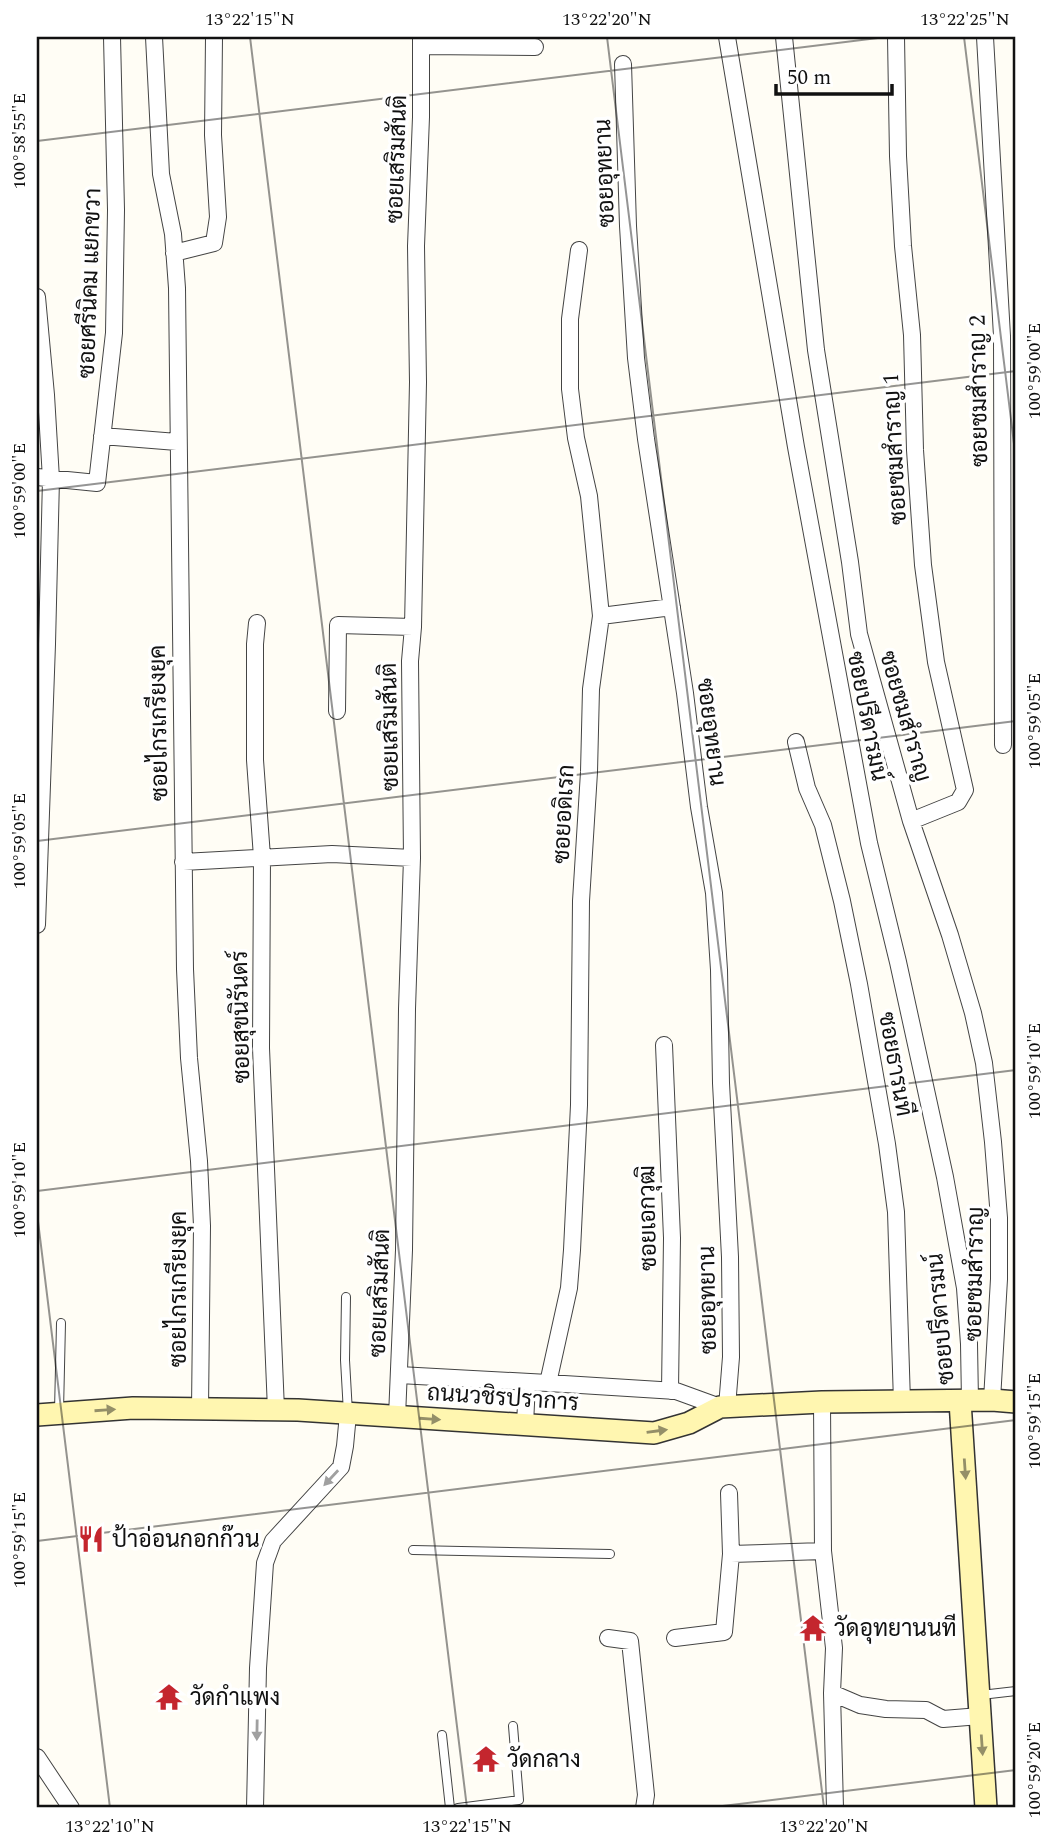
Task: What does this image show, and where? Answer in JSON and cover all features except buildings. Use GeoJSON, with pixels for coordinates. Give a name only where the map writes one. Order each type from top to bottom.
{"type":"FeatureCollection","features":[{"type":"Feature","properties":{"kind":"street","name":"ซอยศรีนิคม แยกขวา"},"geometry":{"type":"LineString","coordinates":[[44,478],[97,483],[114,320],[116,210],[112,37]]}},
{"type":"Feature","properties":{"kind":"street","name":"ซอยไกรเกรียงยุค"},"geometry":{"type":"LineString","coordinates":[[154,37],[161,174],[173,234],[177,288],[183,862],[189,1058],[202,1226],[200,1409]]}},
{"type":"Feature","properties":{"kind":"street"},"geometry":{"type":"LineString","coordinates":[[174,253],[214,243],[218,218],[213,135],[214,37]]}},
{"type":"Feature","properties":{"kind":"street","name":"ซอยปรีดารมน์"},"geometry":{"type":"LineString","coordinates":[[727,37],[799,460],[869,843],[898,962],[965,1288],[969,1344],[965,1401]]}},
{"type":"Feature","properties":{"kind":"street","name":"ซอยชมสำราญ"},"geometry":{"type":"LineString","coordinates":[[784,37],[816,350],[859,634],[911,821],[950,935],[984,1063],[999,1218],[998,1304],[992,1400]]}},
{"type":"Feature","properties":{"kind":"street","name":"ซอยชมสำราญ 1"},"geometry":{"type":"LineString","coordinates":[[896,37],[898,156],[912,335],[915,450],[923,565],[936,662],[965,790],[958,802],[911,821]]}},
{"type":"Feature","properties":{"kind":"street","name":"ซอยชมสำราญ 2"},"geometry":{"type":"LineString","coordinates":[[985,37],[1002,336],[1003,745]]}},
{"type":"Feature","properties":{"kind":"street"},"geometry":{"type":"LineString","coordinates":[[421,41],[535,47]]}},
{"type":"Feature","properties":{"kind":"street","name":"ซอยเสริมสันติ"},"geometry":{"type":"LineString","coordinates":[[397,1417],[404,1250],[412,858],[410,661],[418,382],[416,246],[421,41]]}},
{"type":"Feature","properties":{"kind":"street","name":"ซอยอุทยาน"},"geometry":{"type":"LineString","coordinates":[[623,64],[628,226],[636,358],[699,807],[714,893],[730,1257],[731,1357],[723,1407]]}},
{"type":"Feature","properties":{"kind":"street","name":"ซอยอดิเรก"},"geometry":{"type":"LineString","coordinates":[[548,1382],[569,1288],[572,1250],[579,1105],[581,901],[589,772],[590,689],[601,616],[589,496],[576,438],[570,389],[570,319],[579,250]]}},
{"type":"Feature","properties":{"kind":"street"},"geometry":{"type":"LineString","coordinates":[[37,297],[46,395],[37,925]]}},
{"type":"Feature","properties":{"kind":"street"},"geometry":{"type":"LineString","coordinates":[[103,436],[177,442]]}},
{"type":"Feature","properties":{"kind":"street"},"geometry":{"type":"LineString","coordinates":[[601,616],[671,607]]}},
{"type":"Feature","properties":{"kind":"street","name":"ซอยสุขนิรันดร์"},"geometry":{"type":"LineString","coordinates":[[257,623],[255,760],[262,858],[261,1048],[276,1410]]}},
{"type":"Feature","properties":{"kind":"street"},"geometry":{"type":"LineString","coordinates":[[337,711],[338,625],[413,626]]}},
{"type":"Feature","properties":{"kind":"street","name":"ซอยธารนที"},"geometry":{"type":"LineString","coordinates":[[796,742],[807,788],[823,825],[842,901],[887,1144],[896,1212],[902,1402]]}},
{"type":"Feature","properties":{"kind":"street"},"geometry":{"type":"LineString","coordinates":[[183,862],[332,854],[412,858]]}},
{"type":"Feature","properties":{"kind":"street","name":"ซอยเอกวุฒิ"},"geometry":{"type":"LineString","coordinates":[[664,1045],[672,1238],[670,1391]]}},
{"type":"Feature","properties":{"kind":"street"},"geometry":{"type":"LineString","coordinates":[[399,1376],[676,1391],[723,1407]]}},
{"type":"Feature","properties":{"kind":"street"},"geometry":{"type":"LineString","coordinates":[[526,1425],[527,1382]]}},
{"type":"Feature","properties":{"kind":"street"},"geometry":{"type":"LineString","coordinates":[[965,1401],[986,1808]]}},
{"type":"Feature","properties":{"kind":"street"},"geometry":{"type":"LineString","coordinates":[[822,1402],[823,1551],[834,1648],[832,1693],[835,1808]]}},
{"type":"Feature","properties":{"kind":"street","name":"ถนนวชิรปราการ"},"geometry":{"type":"LineString","coordinates":[[37,1415],[133,1408],[276,1410],[654,1433],[690,1423],[723,1407],[822,1402],[1016,1402]]}},
{"type":"Feature","properties":{"kind":"street"},"geometry":{"type":"LineString","coordinates":[[255,1808],[258,1668],[265,1563],[273,1541],[341,1467],[348,1414]]}},
{"type":"Feature","properties":{"kind":"street"},"geometry":{"type":"LineString","coordinates":[[675,1638],[724,1632],[731,1554],[729,1493]]}},
{"type":"Feature","properties":{"kind":"street"},"geometry":{"type":"LineString","coordinates":[[731,1554],[823,1551]]}},
{"type":"Feature","properties":{"kind":"street"},"geometry":{"type":"LineString","coordinates":[[608,1639],[630,1641],[646,1794],[644,1808]]}},
{"type":"Feature","properties":{"kind":"street"},"geometry":{"type":"LineString","coordinates":[[832,1693],[860,1706],[926,1710],[943,1718],[979,1705]]}},
{"type":"Feature","properties":{"kind":"street"},"geometry":{"type":"LineString","coordinates":[[37,1756],[71,1808]]}},
{"type":"Feature","properties":{"kind":"lane"},"geometry":{"type":"LineString","coordinates":[[346,1297],[348,1414]]}},
{"type":"Feature","properties":{"kind":"lane"},"geometry":{"type":"LineString","coordinates":[[59,1413],[61,1323]]}},
{"type":"Feature","properties":{"kind":"lane"},"geometry":{"type":"LineString","coordinates":[[413,1550],[610,1554]]}},
{"type":"Feature","properties":{"kind":"lane"},"geometry":{"type":"LineString","coordinates":[[979,1705],[1016,1691]]}},
{"type":"Feature","properties":{"kind":"lane"},"geometry":{"type":"LineString","coordinates":[[458,1808],[519,1800],[513,1726]]}},
{"type":"Feature","properties":{"kind":"lane"},"geometry":{"type":"LineString","coordinates":[[442,1735],[450,1808]]}},
{"type":"Feature","properties":{"kind":"place","name":"ป้าอ่อนกอกก๊วน"},"geometry":{"type":"Point","coordinates":[91,1539]}},
{"type":"Feature","properties":{"kind":"place","name":"วัดอุทยานนที"},"geometry":{"type":"Point","coordinates":[813,1628]}},
{"type":"Feature","properties":{"kind":"place","name":"วัดกำแพง"},"geometry":{"type":"Point","coordinates":[169,1697]}},
{"type":"Feature","properties":{"kind":"place","name":"วัดกลาง"},"geometry":{"type":"Point","coordinates":[486,1759]}}]}
